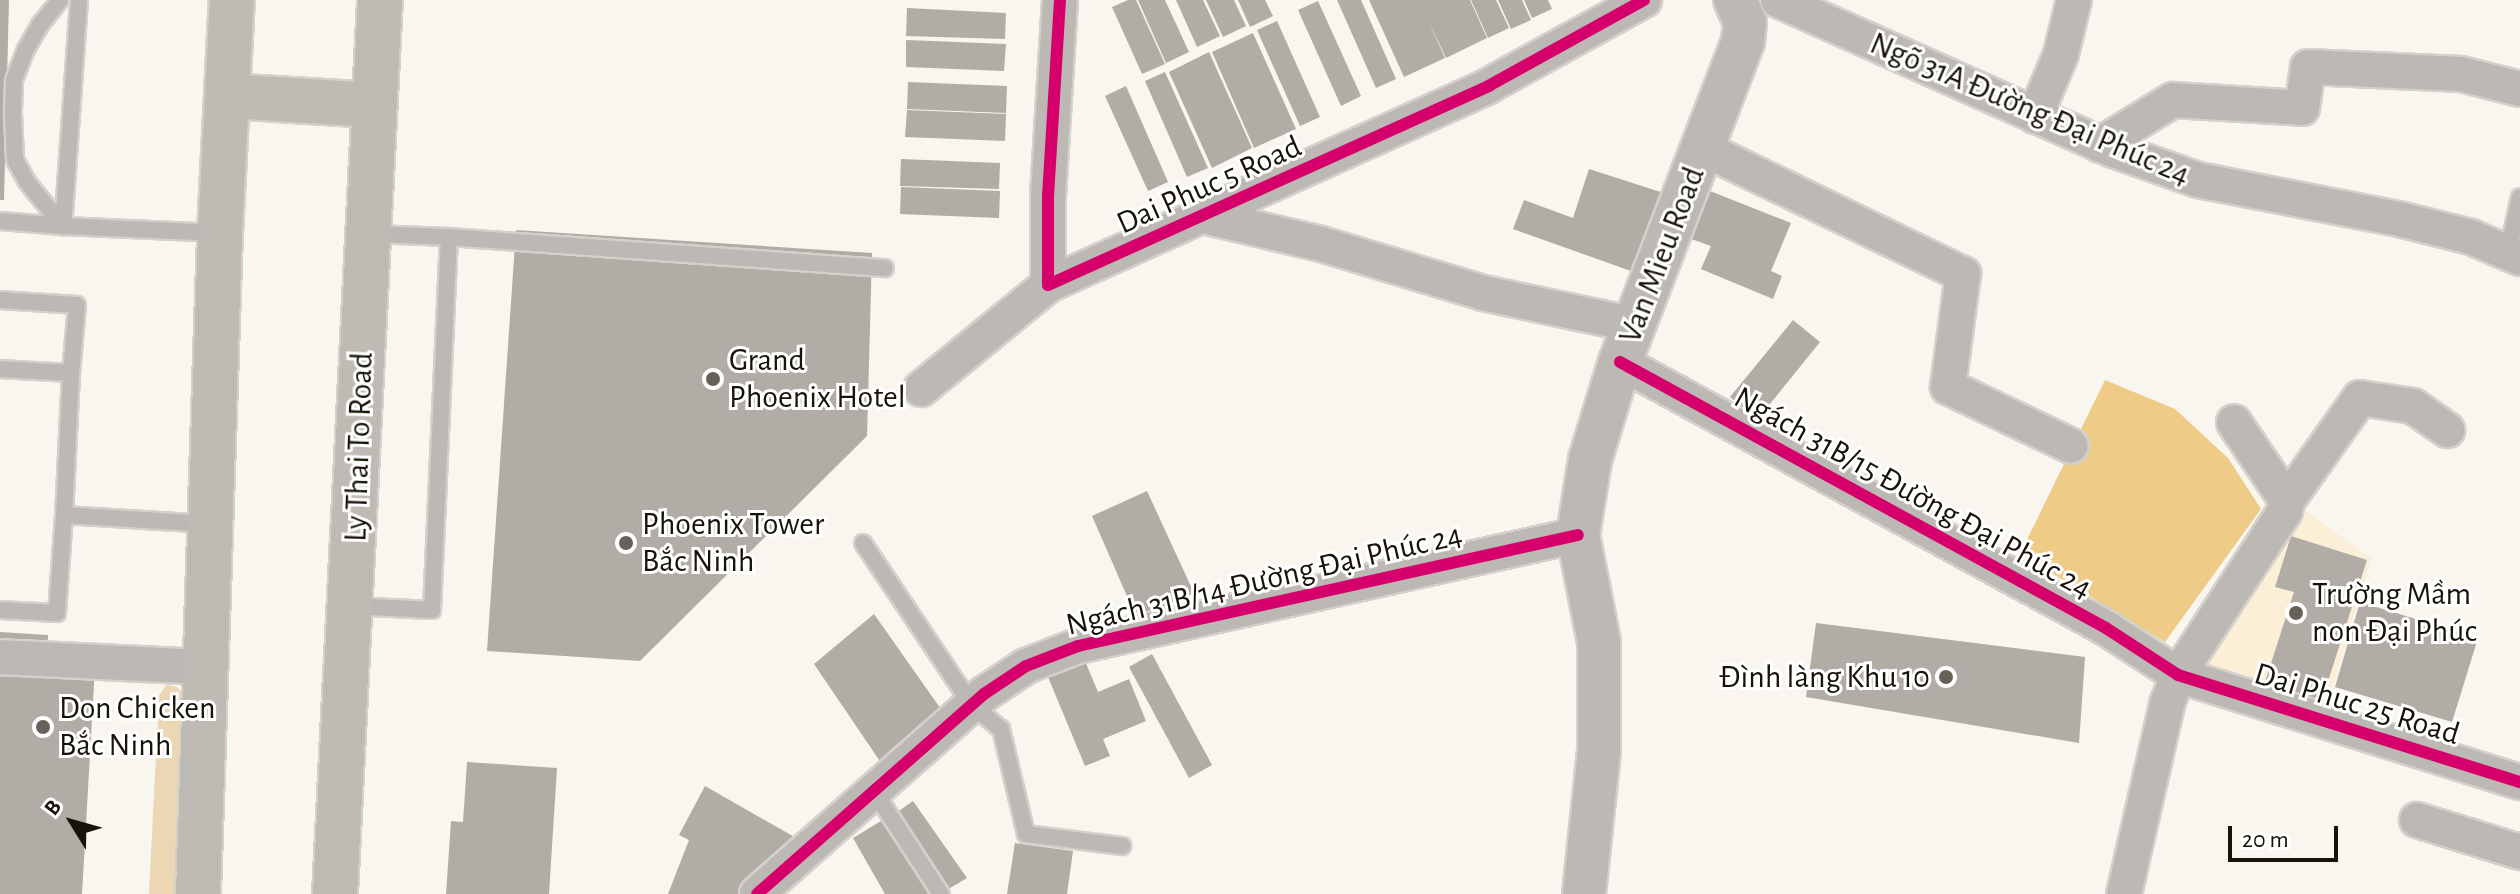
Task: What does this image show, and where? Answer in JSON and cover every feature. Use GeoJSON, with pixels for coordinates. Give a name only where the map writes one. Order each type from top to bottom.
{"type":"FeatureCollection","features":[{"type":"Feature","properties":{"kind":"main road"},"geometry":{"type":"LineString","coordinates":[[198,894],[220,233],[232,0]]}},
{"type":"Feature","properties":{"kind":"main road","name":"Ly Thai To Road"},"geometry":{"type":"LineString","coordinates":[[335,894],[352,606],[380,0]]}},
{"type":"Feature","properties":{"kind":"main road"},"geometry":{"type":"LineString","coordinates":[[229,96],[374,105]]}},
{"type":"Feature","properties":{"kind":"street"},"geometry":{"type":"LineString","coordinates":[[1048,285],[1048,197],[1060,0]]}},
{"type":"Feature","properties":{"kind":"street","name":"Dai Phuc 5 Road"},"geometry":{"type":"LineString","coordinates":[[921,389],[1048,285],[1490,85],[1644,0]]}},
{"type":"Feature","properties":{"kind":"street","name":"Van Mieu Road"},"geometry":{"type":"LineString","coordinates":[[1584,894],[1599,751],[1599,642],[1578,535],[1590,460],[1627,343],[1743,41],[1745,22],[1735,0]]}},
{"type":"Feature","properties":{"kind":"street","name":"Ngõ 31A Đường Đại Phúc 24"},"geometry":{"type":"LineString","coordinates":[[1778,0],[2100,145],[2198,180],[2307,204],[2403,220],[2471,237],[2514,255]]}},
{"type":"Feature","properties":{"kind":"street"},"geometry":{"type":"LineString","coordinates":[[2035,116],[2061,54],[2074,0]]}},
{"type":"Feature","properties":{"kind":"street"},"geometry":{"type":"LineString","coordinates":[[2100,145],[2173,100],[2302,108],[2308,67],[2461,74],[2520,89]]}},
{"type":"Feature","properties":{"kind":"street"},"geometry":{"type":"LineString","coordinates":[[1704,149],[1963,274],[1948,387],[2071,446]]}},
{"type":"Feature","properties":{"kind":"street","name":"Ngách 31B/15 Đường Đại Phúc 24"},"geometry":{"type":"LineString","coordinates":[[1203,216],[1321,244],[1483,293],[1627,343],[2106,628],[2178,675]]}},
{"type":"Feature","properties":{"kind":"street"},"geometry":{"type":"LineString","coordinates":[[2124,894],[2167,704],[2178,675],[2285,511],[2287,501],[2360,398],[2413,406],[2447,430]]}},
{"type":"Feature","properties":{"kind":"street"},"geometry":{"type":"LineString","coordinates":[[2234,422],[2287,501]]}},
{"type":"Feature","properties":{"kind":"street","name":"Ngách 31B/14 Đường Đại Phúc 24"},"geometry":{"type":"LineString","coordinates":[[757,894],[972,705],[1026,666],[1078,646],[1578,535]]}},
{"type":"Feature","properties":{"kind":"street"},"geometry":{"type":"LineString","coordinates":[[0,657],[207,667]]}},
{"type":"Feature","properties":{"kind":"street","name":"Dai Phuc 25 Road"},"geometry":{"type":"LineString","coordinates":[[2178,675],[2520,782]]}},
{"type":"Feature","properties":{"kind":"street"},"geometry":{"type":"LineString","coordinates":[[2417,820],[2520,852]]}},
{"type":"Feature","properties":{"kind":"lane"},"geometry":{"type":"LineString","coordinates":[[60,0],[26,49],[14,81],[13,114],[15,160],[27,182],[63,226]]}},
{"type":"Feature","properties":{"kind":"lane"},"geometry":{"type":"LineString","coordinates":[[63,226],[79,0]]}},
{"type":"Feature","properties":{"kind":"lane"},"geometry":{"type":"LineString","coordinates":[[2514,255],[2520,197]]}},
{"type":"Feature","properties":{"kind":"lane"},"geometry":{"type":"LineString","coordinates":[[0,221],[220,233]]}},
{"type":"Feature","properties":{"kind":"lane"},"geometry":{"type":"LineString","coordinates":[[368,234],[885,268]]}},
{"type":"Feature","properties":{"kind":"lane"},"geometry":{"type":"LineString","coordinates":[[352,606],[432,610],[449,237]]}},
{"type":"Feature","properties":{"kind":"lane"},"geometry":{"type":"LineString","coordinates":[[0,300],[77,305],[57,613],[0,610]]}},
{"type":"Feature","properties":{"kind":"lane"},"geometry":{"type":"LineString","coordinates":[[0,369],[71,373]]}},
{"type":"Feature","properties":{"kind":"lane"},"geometry":{"type":"LineString","coordinates":[[64,515],[212,524]]}},
{"type":"Feature","properties":{"kind":"lane"},"geometry":{"type":"LineString","coordinates":[[863,543],[972,705],[1001,729],[1026,834],[1122,846]]}},
{"type":"Feature","properties":{"kind":"lane"},"geometry":{"type":"LineString","coordinates":[[874,791],[941,894]]}},
{"type":"Feature","properties":{"kind":"shaded area"},"geometry":{"type":"Polygon","coordinates":[[[2105,380],[2175,409],[2228,458],[2261,509],[2165,642],[2020,554],[2105,380]]]}},
{"type":"Feature","properties":{"kind":"shaded area","name":"Trường Mầm non Đại Phúc"},"geometry":{"type":"Polygon","coordinates":[[[2299,506],[2371,558],[2327,706],[2204,668],[2299,506]]]}},
{"type":"Feature","properties":{"kind":"shaded area"},"geometry":{"type":"Polygon","coordinates":[[[166,685],[177,687],[184,695],[176,894],[149,894],[159,696],[166,685]]]}},
{"type":"Feature","properties":{"kind":"building"},"geometry":{"type":"Polygon","coordinates":[[[0,0],[9,0],[4,200],[0,200],[0,0]]]}},
{"type":"Feature","properties":{"kind":"building"},"geometry":{"type":"Polygon","coordinates":[[[1136,0],[1165,64],[1142,74],[1112,7],[1136,0]]]}},
{"type":"Feature","properties":{"kind":"building"},"geometry":{"type":"Polygon","coordinates":[[[1138,0],[1165,0],[1189,52],[1166,63],[1138,0]]]}},
{"type":"Feature","properties":{"kind":"building"},"geometry":{"type":"Polygon","coordinates":[[[1176,0],[1203,0],[1220,36],[1197,47],[1176,0]]]}},
{"type":"Feature","properties":{"kind":"building"},"geometry":{"type":"Polygon","coordinates":[[[1206,0],[1234,0],[1246,26],[1223,37],[1206,0]]]}},
{"type":"Feature","properties":{"kind":"building"},"geometry":{"type":"Polygon","coordinates":[[[1238,0],[1265,0],[1273,16],[1250,27],[1238,0]]]}},
{"type":"Feature","properties":{"kind":"building"},"geometry":{"type":"Polygon","coordinates":[[[1337,0],[1361,0],[1396,79],[1376,88],[1337,0]]]}},
{"type":"Feature","properties":{"kind":"building"},"geometry":{"type":"Polygon","coordinates":[[[1369,0],[1470,0],[1487,38],[1446,58],[1427,18],[1445,58],[1404,77],[1369,0]]]}},
{"type":"Feature","properties":{"kind":"building"},"geometry":{"type":"Polygon","coordinates":[[[1471,0],[1496,0],[1509,28],[1488,38],[1471,0]]]}},
{"type":"Feature","properties":{"kind":"building"},"geometry":{"type":"Polygon","coordinates":[[[1498,0],[1522,0],[1531,20],[1511,29],[1498,0]]]}},
{"type":"Feature","properties":{"kind":"building"},"geometry":{"type":"Polygon","coordinates":[[[1524,0],[1548,0],[1552,9],[1532,18],[1524,0]]]}},
{"type":"Feature","properties":{"kind":"building"},"geometry":{"type":"Polygon","coordinates":[[[1318,1],[1361,96],[1341,106],[1298,10],[1318,1]]]}},
{"type":"Feature","properties":{"kind":"building"},"geometry":{"type":"Polygon","coordinates":[[[907,8],[1006,13],[1005,39],[906,36],[907,8]]]}},
{"type":"Feature","properties":{"kind":"building"},"geometry":{"type":"Polygon","coordinates":[[[1277,21],[1320,117],[1300,126],[1257,30],[1277,21]]]}},
{"type":"Feature","properties":{"kind":"building"},"geometry":{"type":"Polygon","coordinates":[[[1253,33],[1296,129],[1254,148],[1212,52],[1253,33]]]}},
{"type":"Feature","properties":{"kind":"building"},"geometry":{"type":"Polygon","coordinates":[[[906,40],[1006,44],[1004,71],[906,67],[906,40]]]}},
{"type":"Feature","properties":{"kind":"building"},"geometry":{"type":"Polygon","coordinates":[[[1209,52],[1252,148],[1212,168],[1169,72],[1209,52]]]}},
{"type":"Feature","properties":{"kind":"building"},"geometry":{"type":"Polygon","coordinates":[[[1165,72],[1208,168],[1187,177],[1145,81],[1165,72]]]}},
{"type":"Feature","properties":{"kind":"building"},"geometry":{"type":"Polygon","coordinates":[[[908,82],[1007,86],[1006,113],[907,109],[908,82]]]}},
{"type":"Feature","properties":{"kind":"building"},"geometry":{"type":"Polygon","coordinates":[[[1126,86],[1168,182],[1148,191],[1105,96],[1126,86]]]}},
{"type":"Feature","properties":{"kind":"building"},"geometry":{"type":"Polygon","coordinates":[[[907,110],[1006,114],[1005,141],[905,137],[907,110]]]}},
{"type":"Feature","properties":{"kind":"building"},"geometry":{"type":"Polygon","coordinates":[[[901,159],[1000,163],[999,189],[900,186],[901,159]]]}},
{"type":"Feature","properties":{"kind":"building"},"geometry":{"type":"Polygon","coordinates":[[[1589,169],[1676,197],[1642,275],[1513,229],[1524,200],[1573,218],[1589,169]]]}},
{"type":"Feature","properties":{"kind":"building"},"geometry":{"type":"Polygon","coordinates":[[[901,187],[1000,191],[999,218],[900,214],[901,187]]]}},
{"type":"Feature","properties":{"kind":"building"},"geometry":{"type":"Polygon","coordinates":[[[1710,191],[1791,223],[1771,271],[1782,276],[1773,299],[1701,269],[1711,246],[1691,239],[1710,191]]]}},
{"type":"Feature","properties":{"kind":"building","name":"Phoenix Tower Bắc Ninh"},"geometry":{"type":"Polygon","coordinates":[[[516,230],[872,253],[867,436],[640,661],[487,651],[516,230]]]}},
{"type":"Feature","properties":{"kind":"building"},"geometry":{"type":"Polygon","coordinates":[[[1793,320],[1820,342],[1757,420],[1730,397],[1793,320]]]}},
{"type":"Feature","properties":{"kind":"building"},"geometry":{"type":"Polygon","coordinates":[[[1147,491],[1194,593],[1137,619],[1092,516],[1147,491]]]}},
{"type":"Feature","properties":{"kind":"building"},"geometry":{"type":"Polygon","coordinates":[[[2291,536],[2367,560],[2321,703],[2264,685],[2294,592],[2275,587],[2291,536]]]}},
{"type":"Feature","properties":{"kind":"building"},"geometry":{"type":"Polygon","coordinates":[[[2360,602],[2478,638],[2452,722],[2335,687],[2360,602]]]}},
{"type":"Feature","properties":{"kind":"building"},"geometry":{"type":"Polygon","coordinates":[[[874,614],[950,722],[888,773],[814,664],[874,614]]]}},
{"type":"Feature","properties":{"kind":"building","name":"Đình làng Khu 10"},"geometry":{"type":"Polygon","coordinates":[[[1816,623],[2085,657],[2079,743],[1806,697],[1816,623]]]}},
{"type":"Feature","properties":{"kind":"building"},"geometry":{"type":"Polygon","coordinates":[[[0,632],[48,635],[47,664],[95,667],[82,894],[0,894],[0,632]]]}},
{"type":"Feature","properties":{"kind":"building"},"geometry":{"type":"Polygon","coordinates":[[[1152,654],[1212,765],[1189,778],[1129,667],[1152,654]]]}},
{"type":"Feature","properties":{"kind":"building"},"geometry":{"type":"Polygon","coordinates":[[[1085,661],[1098,692],[1129,679],[1146,721],[1103,739],[1110,756],[1085,766],[1048,677],[1085,661]]]}},
{"type":"Feature","properties":{"kind":"building"},"geometry":{"type":"Polygon","coordinates":[[[467,762],[557,768],[549,894],[446,894],[451,821],[463,822],[467,762]]]}},
{"type":"Feature","properties":{"kind":"building"},"geometry":{"type":"Polygon","coordinates":[[[705,786],[805,843],[750,894],[668,894],[689,840],[679,835],[705,786]]]}},
{"type":"Feature","properties":{"kind":"building"},"geometry":{"type":"Polygon","coordinates":[[[913,801],[967,878],[945,891],[896,813],[913,801]]]}},
{"type":"Feature","properties":{"kind":"building"},"geometry":{"type":"Polygon","coordinates":[[[886,818],[933,894],[885,894],[853,838],[886,818]]]}},
{"type":"Feature","properties":{"kind":"building"},"geometry":{"type":"Polygon","coordinates":[[[1015,843],[1073,851],[1067,894],[1007,894],[1015,843]]]}},
{"type":"Feature","properties":{"kind":"cycle path"},"geometry":{"type":"LineString","coordinates":[[1060,0],[1048,197],[1048,285],[1490,85],[1644,0]]}},
{"type":"Feature","properties":{"kind":"cycle path"},"geometry":{"type":"LineString","coordinates":[[1620,362],[2106,628],[2178,675],[2520,782]]}},
{"type":"Feature","properties":{"kind":"cycle path"},"geometry":{"type":"LineString","coordinates":[[757,894],[984,694],[1026,666],[1078,646],[1578,535]]}},
{"type":"Feature","properties":{"kind":"place","name":"Grand Phoenix Hotel"},"geometry":{"type":"Point","coordinates":[713,379]}},
{"type":"Feature","properties":{"kind":"place","name":"Phoenix Tower Bắc Ninh"},"geometry":{"type":"Point","coordinates":[626,543]}},
{"type":"Feature","properties":{"kind":"place","name":"Trường Mầm non Đại Phúc"},"geometry":{"type":"Point","coordinates":[2296,613]}},
{"type":"Feature","properties":{"kind":"place","name":"Đình làng Khu 10"},"geometry":{"type":"Point","coordinates":[1946,677]}},
{"type":"Feature","properties":{"kind":"place","name":"Don Chicken Bắc Ninh"},"geometry":{"type":"Point","coordinates":[43,727]}}]}
